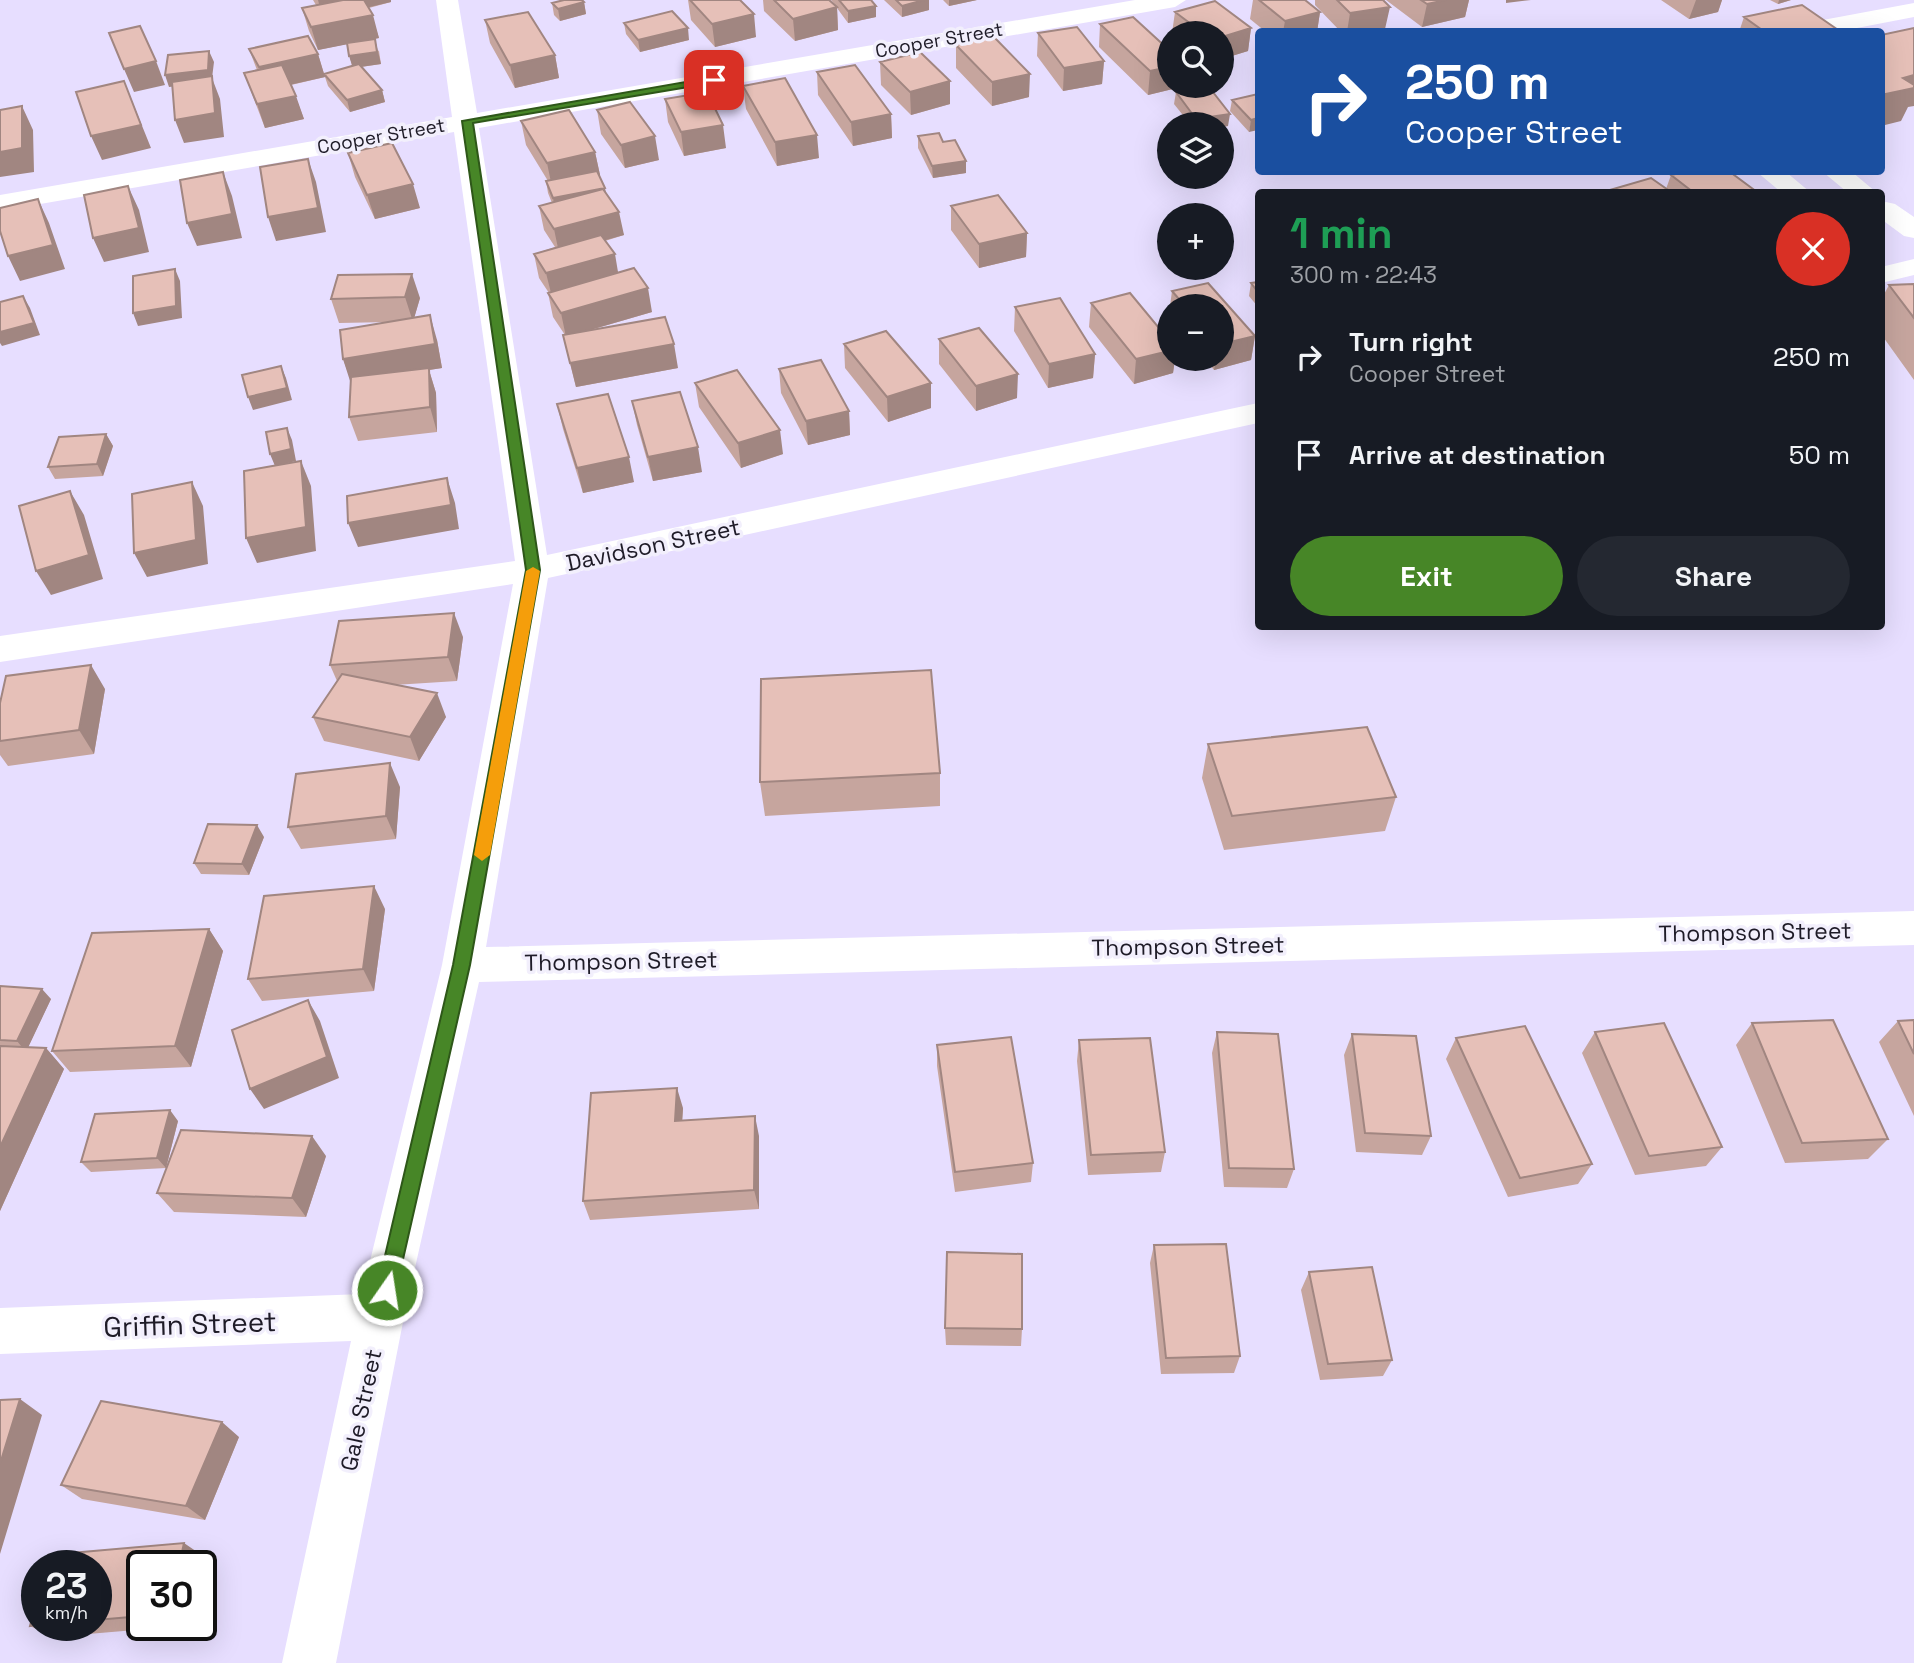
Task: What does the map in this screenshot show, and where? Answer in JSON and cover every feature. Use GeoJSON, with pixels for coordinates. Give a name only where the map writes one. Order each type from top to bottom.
{"type":"FeatureCollection","features":[{"type":"Feature","properties":{"kind":"street","name":"Gale Street"},"geometry":{"type":"LineString","coordinates":[[309,1663],[380,1317],[462,965],[533,570],[447,0]]}},
{"type":"Feature","properties":{"kind":"street","name":"Cooper Street"},"geometry":{"type":"LineString","coordinates":[[0,203],[1175,0]]}},
{"type":"Feature","properties":{"kind":"street"},"geometry":{"type":"LineString","coordinates":[[1817,28],[1914,10]]}},
{"type":"Feature","properties":{"kind":"street"},"geometry":{"type":"LineString","coordinates":[[1774,175],[1793,189]]}},
{"type":"Feature","properties":{"kind":"street"},"geometry":{"type":"LineString","coordinates":[[1840,175],[1859,189]]}},
{"type":"Feature","properties":{"kind":"street"},"geometry":{"type":"LineString","coordinates":[[1885,210],[1914,230]]}},
{"type":"Feature","properties":{"kind":"street","name":"Davidson Street"},"geometry":{"type":"LineString","coordinates":[[0,649],[422,589],[533,570],[1255,414]]}},
{"type":"Feature","properties":{"kind":"street","name":"Thompson Street"},"geometry":{"type":"LineString","coordinates":[[462,965],[1914,928]]}},
{"type":"Feature","properties":{"kind":"street","name":"Griffin Street"},"geometry":{"type":"LineString","coordinates":[[0,1331],[380,1317]]}},
{"type":"Feature","properties":{"kind":"building"},"geometry":{"type":"Polygon","coordinates":[[[343,0],[364,0],[373,15],[311,27],[302,8],[343,0]]]}},
{"type":"Feature","properties":{"kind":"building"},"geometry":{"type":"Polygon","coordinates":[[[564,0],[584,2],[558,9],[552,3],[564,0]]]}},
{"type":"Feature","properties":{"kind":"building"},"geometry":{"type":"Polygon","coordinates":[[[690,0],[740,0],[754,14],[712,24],[690,0]]]}},
{"type":"Feature","properties":{"kind":"building"},"geometry":{"type":"Polygon","coordinates":[[[774,0],[829,0],[837,7],[793,19],[774,0]]]}},
{"type":"Feature","properties":{"kind":"building"},"geometry":{"type":"Polygon","coordinates":[[[839,0],[871,0],[876,6],[848,11],[839,0]]]}},
{"type":"Feature","properties":{"kind":"building"},"geometry":{"type":"Polygon","coordinates":[[[896,0],[924,0],[902,6],[896,0]]]}},
{"type":"Feature","properties":{"kind":"building"},"geometry":{"type":"Polygon","coordinates":[[[1259,0],[1305,0],[1320,12],[1285,21],[1259,0]]]}},
{"type":"Feature","properties":{"kind":"building"},"geometry":{"type":"Polygon","coordinates":[[[1337,0],[1383,0],[1390,7],[1350,13],[1337,0]]]}},
{"type":"Feature","properties":{"kind":"building"},"geometry":{"type":"Polygon","coordinates":[[[1421,0],[1446,0],[1427,4],[1421,0]]]}},
{"type":"Feature","properties":{"kind":"building"},"geometry":{"type":"Polygon","coordinates":[[[1215,1],[1251,28],[1234,33],[1234,21],[1187,21],[1175,12],[1215,1]]]}},
{"type":"Feature","properties":{"kind":"building"},"geometry":{"type":"Polygon","coordinates":[[[1802,5],[1835,28],[1759,28],[1744,17],[1802,5]]]}},
{"type":"Feature","properties":{"kind":"building"},"geometry":{"type":"Polygon","coordinates":[[[672,11],[688,28],[638,40],[624,23],[672,11]]]}},
{"type":"Feature","properties":{"kind":"building"},"geometry":{"type":"Polygon","coordinates":[[[528,12],[555,55],[510,65],[485,20],[528,12]]]}},
{"type":"Feature","properties":{"kind":"building"},"geometry":{"type":"Polygon","coordinates":[[[1133,17],[1157,39],[1157,70],[1150,71],[1100,24],[1133,17]]]}},
{"type":"Feature","properties":{"kind":"building"},"geometry":{"type":"Polygon","coordinates":[[[140,26],[156,61],[124,69],[109,33],[140,26]]]}},
{"type":"Feature","properties":{"kind":"building"},"geometry":{"type":"Polygon","coordinates":[[[1077,27],[1104,61],[1064,68],[1038,33],[1077,27]]]}},
{"type":"Feature","properties":{"kind":"building"},"geometry":{"type":"Polygon","coordinates":[[[1914,28],[1914,75],[1903,78],[1914,85],[1914,88],[1885,94],[1885,34],[1914,28]]]}},
{"type":"Feature","properties":{"kind":"building"},"geometry":{"type":"Polygon","coordinates":[[[308,36],[318,54],[259,67],[249,49],[308,36]]]}},
{"type":"Feature","properties":{"kind":"building"},"geometry":{"type":"Polygon","coordinates":[[[993,36],[1030,74],[992,82],[956,45],[993,36]]]}},
{"type":"Feature","properties":{"kind":"building"},"geometry":{"type":"Polygon","coordinates":[[[375,39],[377,52],[349,56],[347,43],[375,39]]]}},
{"type":"Feature","properties":{"kind":"building"},"geometry":{"type":"Polygon","coordinates":[[[209,51],[208,70],[165,75],[168,55],[209,51]]]}},
{"type":"Feature","properties":{"kind":"building"},"geometry":{"type":"Polygon","coordinates":[[[920,52],[950,81],[910,92],[880,62],[920,52]]]}},
{"type":"Feature","properties":{"kind":"building"},"geometry":{"type":"Polygon","coordinates":[[[359,64],[382,90],[347,100],[324,74],[359,64]]]}},
{"type":"Feature","properties":{"kind":"building"},"geometry":{"type":"Polygon","coordinates":[[[282,65],[296,96],[257,104],[244,73],[282,65]]]}},
{"type":"Feature","properties":{"kind":"building"},"geometry":{"type":"Polygon","coordinates":[[[855,65],[891,114],[851,122],[817,72],[855,65]]]}},
{"type":"Feature","properties":{"kind":"building"},"geometry":{"type":"Polygon","coordinates":[[[212,76],[215,113],[175,120],[172,82],[212,76]]]}},
{"type":"Feature","properties":{"kind":"building"},"geometry":{"type":"Polygon","coordinates":[[[785,78],[817,135],[775,142],[743,86],[785,78]]]}},
{"type":"Feature","properties":{"kind":"building"},"geometry":{"type":"Polygon","coordinates":[[[124,81],[141,125],[91,136],[76,92],[124,81]]]}},
{"type":"Feature","properties":{"kind":"building"},"geometry":{"type":"Polygon","coordinates":[[[707,92],[723,125],[681,132],[665,99],[707,92]]]}},
{"type":"Feature","properties":{"kind":"building"},"geometry":{"type":"Polygon","coordinates":[[[1255,95],[1255,119],[1251,120],[1232,100],[1255,95]]]}},
{"type":"Feature","properties":{"kind":"building"},"geometry":{"type":"Polygon","coordinates":[[[1180,98],[1218,98],[1228,112],[1191,112],[1180,98]]]}},
{"type":"Feature","properties":{"kind":"building"},"geometry":{"type":"Polygon","coordinates":[[[630,102],[655,136],[621,145],[597,110],[630,102]]]}},
{"type":"Feature","properties":{"kind":"building"},"geometry":{"type":"Polygon","coordinates":[[[22,106],[22,148],[0,152],[0,110],[22,106]]]}},
{"type":"Feature","properties":{"kind":"building"},"geometry":{"type":"Polygon","coordinates":[[[569,110],[595,152],[547,163],[521,121],[569,110]]]}},
{"type":"Feature","properties":{"kind":"building"},"geometry":{"type":"Polygon","coordinates":[[[939,133],[943,142],[955,140],[966,161],[932,166],[918,136],[939,133]]]}},
{"type":"Feature","properties":{"kind":"building"},"geometry":{"type":"Polygon","coordinates":[[[392,143],[413,184],[367,195],[348,153],[392,143]]]}},
{"type":"Feature","properties":{"kind":"building"},"geometry":{"type":"Polygon","coordinates":[[[308,159],[318,208],[268,217],[260,167],[308,159]]]}},
{"type":"Feature","properties":{"kind":"building"},"geometry":{"type":"Polygon","coordinates":[[[597,171],[605,188],[553,198],[546,181],[597,171]]]}},
{"type":"Feature","properties":{"kind":"building"},"geometry":{"type":"Polygon","coordinates":[[[223,172],[232,214],[187,223],[180,180],[223,172]]]}},
{"type":"Feature","properties":{"kind":"building"},"geometry":{"type":"Polygon","coordinates":[[[1671,175],[1734,175],[1753,189],[1689,189],[1671,175]]]}},
{"type":"Feature","properties":{"kind":"building"},"geometry":{"type":"Polygon","coordinates":[[[1651,178],[1667,189],[1613,189],[1651,178]]]}},
{"type":"Feature","properties":{"kind":"building"},"geometry":{"type":"Polygon","coordinates":[[[128,186],[139,228],[93,238],[84,195],[128,186]]]}},
{"type":"Feature","properties":{"kind":"building"},"geometry":{"type":"Polygon","coordinates":[[[603,189],[619,212],[554,229],[539,206],[603,189]]]}},
{"type":"Feature","properties":{"kind":"building"},"geometry":{"type":"Polygon","coordinates":[[[998,195],[1027,233],[979,244],[951,206],[998,195]]]}},
{"type":"Feature","properties":{"kind":"building"},"geometry":{"type":"Polygon","coordinates":[[[38,199],[53,245],[8,256],[0,231],[0,208],[38,199]]]}},
{"type":"Feature","properties":{"kind":"building"},"geometry":{"type":"Polygon","coordinates":[[[601,235],[615,254],[546,273],[534,254],[601,235]]]}},
{"type":"Feature","properties":{"kind":"building"},"geometry":{"type":"Polygon","coordinates":[[[634,268],[648,288],[561,313],[548,293],[634,268]]]}},
{"type":"Feature","properties":{"kind":"building"},"geometry":{"type":"Polygon","coordinates":[[[175,269],[176,306],[133,313],[133,276],[175,269]]]}},
{"type":"Feature","properties":{"kind":"building"},"geometry":{"type":"Polygon","coordinates":[[[412,274],[405,297],[331,299],[338,275],[412,274]]]}},
{"type":"Feature","properties":{"kind":"building"},"geometry":{"type":"Polygon","coordinates":[[[1208,283],[1218,294],[1175,294],[1172,291],[1208,283]]]}},
{"type":"Feature","properties":{"kind":"building"},"geometry":{"type":"Polygon","coordinates":[[[1914,284],[1914,318],[1889,285],[1914,284]]]}},
{"type":"Feature","properties":{"kind":"building"},"geometry":{"type":"Polygon","coordinates":[[[1130,293],[1157,326],[1157,354],[1136,359],[1091,303],[1130,293]]]}},
{"type":"Feature","properties":{"kind":"building"},"geometry":{"type":"Polygon","coordinates":[[[23,296],[34,323],[0,332],[0,302],[23,296]]]}},
{"type":"Feature","properties":{"kind":"building"},"geometry":{"type":"Polygon","coordinates":[[[1060,298],[1095,354],[1049,364],[1015,307],[1060,298]]]}},
{"type":"Feature","properties":{"kind":"building"},"geometry":{"type":"Polygon","coordinates":[[[1234,312],[1255,336],[1234,341],[1234,312]]]}},
{"type":"Feature","properties":{"kind":"building"},"geometry":{"type":"Polygon","coordinates":[[[430,315],[435,344],[343,359],[340,330],[430,315]]]}},
{"type":"Feature","properties":{"kind":"building"},"geometry":{"type":"Polygon","coordinates":[[[665,317],[674,344],[570,363],[563,335],[665,317]]]}},
{"type":"Feature","properties":{"kind":"building"},"geometry":{"type":"Polygon","coordinates":[[[979,328],[1018,374],[976,386],[939,339],[979,328]]]}},
{"type":"Feature","properties":{"kind":"building"},"geometry":{"type":"Polygon","coordinates":[[[886,331],[931,383],[887,397],[844,344],[886,331]]]}},
{"type":"Feature","properties":{"kind":"building"},"geometry":{"type":"Polygon","coordinates":[[[821,360],[849,411],[806,421],[779,369],[821,360]]]}},
{"type":"Feature","properties":{"kind":"building"},"geometry":{"type":"Polygon","coordinates":[[[281,366],[287,388],[248,397],[242,375],[281,366]]]}},
{"type":"Feature","properties":{"kind":"building"},"geometry":{"type":"Polygon","coordinates":[[[429,368],[430,407],[349,417],[351,377],[429,368]]]}},
{"type":"Feature","properties":{"kind":"building"},"geometry":{"type":"Polygon","coordinates":[[[737,370],[780,430],[738,443],[695,383],[737,370]]]}},
{"type":"Feature","properties":{"kind":"building"},"geometry":{"type":"Polygon","coordinates":[[[680,392],[698,447],[648,457],[632,401],[680,392]]]}},
{"type":"Feature","properties":{"kind":"building"},"geometry":{"type":"Polygon","coordinates":[[[608,394],[629,457],[577,468],[557,404],[608,394]]]}},
{"type":"Feature","properties":{"kind":"building"},"geometry":{"type":"Polygon","coordinates":[[[287,428],[291,449],[270,454],[266,432],[287,428]]]}},
{"type":"Feature","properties":{"kind":"building"},"geometry":{"type":"Polygon","coordinates":[[[106,434],[97,464],[48,467],[59,437],[106,434]]]}},
{"type":"Feature","properties":{"kind":"building"},"geometry":{"type":"Polygon","coordinates":[[[301,461],[306,527],[246,538],[244,471],[301,461]]]}},
{"type":"Feature","properties":{"kind":"building"},"geometry":{"type":"Polygon","coordinates":[[[447,478],[451,505],[348,523],[347,496],[447,478]]]}},
{"type":"Feature","properties":{"kind":"building"},"geometry":{"type":"Polygon","coordinates":[[[192,482],[196,540],[134,553],[132,494],[192,482]]]}},
{"type":"Feature","properties":{"kind":"building"},"geometry":{"type":"Polygon","coordinates":[[[70,491],[89,555],[36,571],[19,506],[70,491]]]}},
{"type":"Feature","properties":{"kind":"building"},"geometry":{"type":"Polygon","coordinates":[[[454,613],[448,657],[330,665],[339,621],[454,613]]]}},
{"type":"Feature","properties":{"kind":"building"},"geometry":{"type":"Polygon","coordinates":[[[91,665],[79,730],[0,741],[0,703],[6,676],[91,665]]]}},
{"type":"Feature","properties":{"kind":"building"},"geometry":{"type":"Polygon","coordinates":[[[931,670],[940,773],[760,782],[761,679],[931,670]]]}},
{"type":"Feature","properties":{"kind":"building"},"geometry":{"type":"Polygon","coordinates":[[[342,674],[437,693],[410,737],[313,717],[342,674]]]}},
{"type":"Feature","properties":{"kind":"building"},"geometry":{"type":"Polygon","coordinates":[[[1367,727],[1396,797],[1232,816],[1208,744],[1367,727]]]}},
{"type":"Feature","properties":{"kind":"building"},"geometry":{"type":"Polygon","coordinates":[[[390,763],[386,816],[288,827],[296,774],[390,763]]]}},
{"type":"Feature","properties":{"kind":"building"},"geometry":{"type":"Polygon","coordinates":[[[208,824],[257,825],[242,864],[194,863],[208,824]]]}},
{"type":"Feature","properties":{"kind":"building"},"geometry":{"type":"Polygon","coordinates":[[[374,886],[363,969],[248,979],[264,896],[374,886]]]}},
{"type":"Feature","properties":{"kind":"building"},"geometry":{"type":"Polygon","coordinates":[[[209,929],[175,1046],[52,1051],[92,933],[209,929]]]}},
{"type":"Feature","properties":{"kind":"building"},"geometry":{"type":"Polygon","coordinates":[[[0,986],[42,989],[17,1041],[0,1040],[0,986]]]}},
{"type":"Feature","properties":{"kind":"building"},"geometry":{"type":"Polygon","coordinates":[[[308,1000],[327,1057],[250,1089],[232,1030],[308,1000]]]}},
{"type":"Feature","properties":{"kind":"building"},"geometry":{"type":"Polygon","coordinates":[[[1833,1020],[1888,1139],[1802,1143],[1752,1023],[1833,1020]]]}},
{"type":"Feature","properties":{"kind":"building"},"geometry":{"type":"Polygon","coordinates":[[[1914,1020],[1914,1054],[1898,1021],[1914,1020]]]}},
{"type":"Feature","properties":{"kind":"building"},"geometry":{"type":"Polygon","coordinates":[[[1664,1023],[1722,1147],[1649,1156],[1595,1032],[1664,1023]]]}},
{"type":"Feature","properties":{"kind":"building"},"geometry":{"type":"Polygon","coordinates":[[[1525,1026],[1592,1164],[1520,1178],[1456,1038],[1525,1026]]]}},
{"type":"Feature","properties":{"kind":"building"},"geometry":{"type":"Polygon","coordinates":[[[1217,1032],[1278,1034],[1294,1169],[1229,1168],[1217,1032]]]}},
{"type":"Feature","properties":{"kind":"building"},"geometry":{"type":"Polygon","coordinates":[[[1352,1034],[1416,1036],[1431,1136],[1365,1133],[1352,1034]]]}},
{"type":"Feature","properties":{"kind":"building"},"geometry":{"type":"Polygon","coordinates":[[[1011,1037],[1033,1163],[955,1172],[937,1045],[1011,1037]]]}},
{"type":"Feature","properties":{"kind":"building"},"geometry":{"type":"Polygon","coordinates":[[[1150,1038],[1165,1152],[1091,1155],[1079,1040],[1150,1038]]]}},
{"type":"Feature","properties":{"kind":"building"},"geometry":{"type":"Polygon","coordinates":[[[0,1046],[46,1048],[0,1147],[0,1046]]]}},
{"type":"Feature","properties":{"kind":"building"},"geometry":{"type":"Polygon","coordinates":[[[677,1088],[675,1121],[755,1116],[754,1190],[583,1201],[591,1093],[677,1088]]]}},
{"type":"Feature","properties":{"kind":"building"},"geometry":{"type":"Polygon","coordinates":[[[170,1110],[157,1158],[81,1162],[95,1114],[170,1110]]]}},
{"type":"Feature","properties":{"kind":"building"},"geometry":{"type":"Polygon","coordinates":[[[181,1130],[312,1136],[292,1198],[157,1193],[181,1130]]]}},
{"type":"Feature","properties":{"kind":"building"},"geometry":{"type":"Polygon","coordinates":[[[1226,1244],[1240,1356],[1166,1358],[1154,1245],[1226,1244]]]}},
{"type":"Feature","properties":{"kind":"building"},"geometry":{"type":"Polygon","coordinates":[[[947,1252],[1022,1254],[1022,1329],[945,1328],[947,1252]]]}},
{"type":"Feature","properties":{"kind":"building"},"geometry":{"type":"Polygon","coordinates":[[[1372,1267],[1392,1360],[1328,1364],[1309,1272],[1372,1267]]]}},
{"type":"Feature","properties":{"kind":"building"},"geometry":{"type":"Polygon","coordinates":[[[20,1399],[0,1464],[0,1400],[20,1399]]]}},
{"type":"Feature","properties":{"kind":"building"},"geometry":{"type":"Polygon","coordinates":[[[101,1401],[222,1422],[186,1506],[61,1485],[101,1401]]]}},
{"type":"Feature","properties":{"kind":"building"},"geometry":{"type":"Polygon","coordinates":[[[184,1543],[182,1550],[126,1550],[126,1617],[112,1619],[112,1550],[105,1550],[184,1543]]]}},
{"type":"Feature","properties":{"kind":"slow traffic"},"geometry":{"type":"LineString","coordinates":[[482,855],[533,571]]}},
{"type":"Feature","properties":{"kind":"route"},"geometry":{"type":"LineString","coordinates":[[387,1290],[462,965],[533,570],[467,121],[714,80]]}}]}
